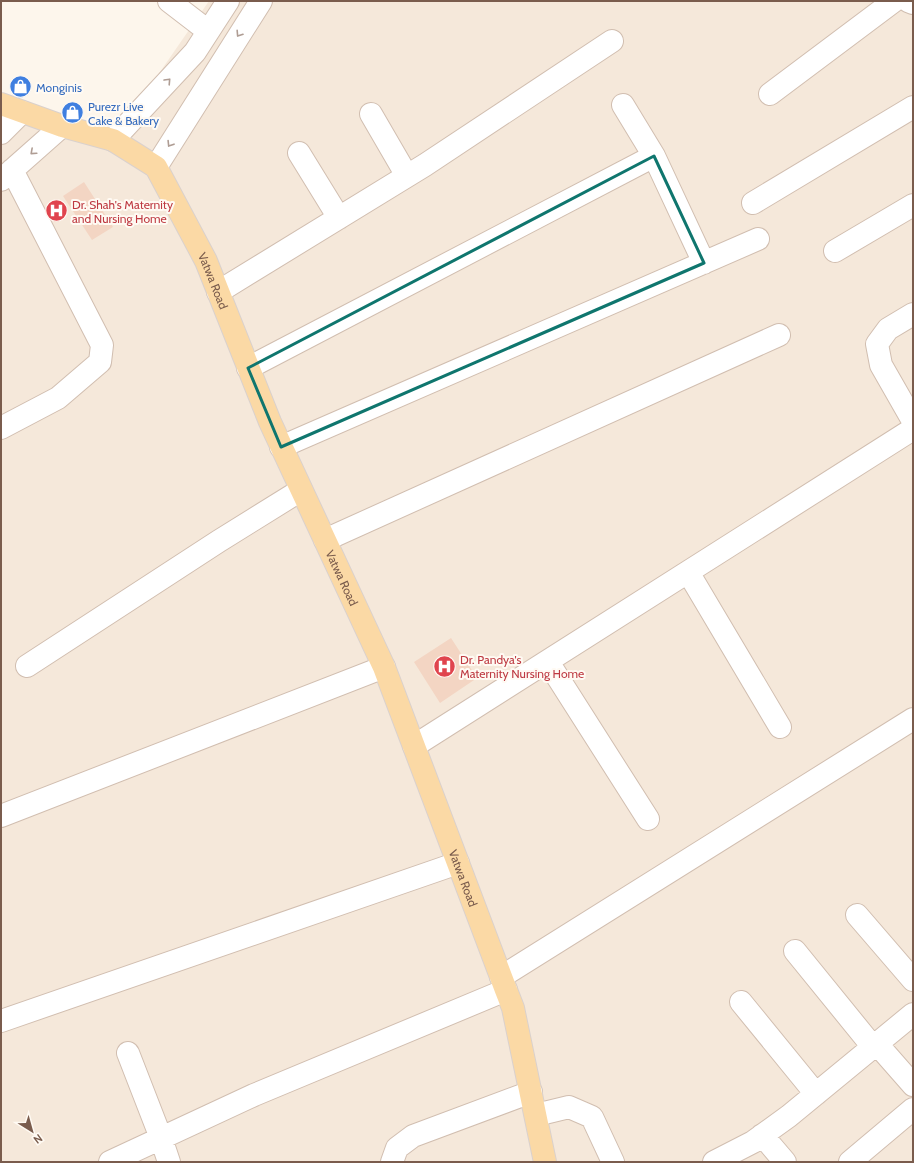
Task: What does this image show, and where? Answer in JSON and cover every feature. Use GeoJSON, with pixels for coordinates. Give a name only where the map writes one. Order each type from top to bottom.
{"type":"FeatureCollection","features":[{"type":"Feature","properties":{"kind":"main road","name":"Vatwa Road"},"geometry":{"type":"LineString","coordinates":[[1,104],[62,126],[113,140],[156,167],[206,261],[270,422],[384,667],[504,983],[513,1008],[545,1162]]}},
{"type":"Feature","properties":{"kind":"street"},"geometry":{"type":"LineString","coordinates":[[169,1],[208,31]]}},
{"type":"Feature","properties":{"kind":"street"},"geometry":{"type":"LineString","coordinates":[[113,140],[195,52],[228,1]]}},
{"type":"Feature","properties":{"kind":"street"},"geometry":{"type":"LineString","coordinates":[[156,167],[260,1]]}},
{"type":"Feature","properties":{"kind":"street"},"geometry":{"type":"LineString","coordinates":[[770,94],[894,1]]}},
{"type":"Feature","properties":{"kind":"street"},"geometry":{"type":"LineString","coordinates":[[908,1],[913,2]]}},
{"type":"Feature","properties":{"kind":"street"},"geometry":{"type":"LineString","coordinates":[[218,292],[407,176],[612,41]]}},
{"type":"Feature","properties":{"kind":"street"},"geometry":{"type":"LineString","coordinates":[[623,105],[654,156],[704,263]]}},
{"type":"Feature","properties":{"kind":"street"},"geometry":{"type":"LineString","coordinates":[[753,202],[913,107]]}},
{"type":"Feature","properties":{"kind":"street"},"geometry":{"type":"LineString","coordinates":[[1,133],[22,112]]}},
{"type":"Feature","properties":{"kind":"street"},"geometry":{"type":"LineString","coordinates":[[371,114],[407,176]]}},
{"type":"Feature","properties":{"kind":"street"},"geometry":{"type":"LineString","coordinates":[[1,428],[58,398],[100,362],[102,345],[7,175],[62,126]]}},
{"type":"Feature","properties":{"kind":"street"},"geometry":{"type":"LineString","coordinates":[[300,153],[339,218]]}},
{"type":"Feature","properties":{"kind":"street"},"geometry":{"type":"LineString","coordinates":[[248,368],[654,156]]}},
{"type":"Feature","properties":{"kind":"street"},"geometry":{"type":"LineString","coordinates":[[835,251],[913,206]]}},
{"type":"Feature","properties":{"kind":"street"},"geometry":{"type":"LineString","coordinates":[[281,447],[758,239]]}},
{"type":"Feature","properties":{"kind":"street"},"geometry":{"type":"LineString","coordinates":[[913,314],[888,329],[877,344],[881,365],[913,421]]}},
{"type":"Feature","properties":{"kind":"street"},"geometry":{"type":"LineString","coordinates":[[325,540],[779,335]]}},
{"type":"Feature","properties":{"kind":"street"},"geometry":{"type":"LineString","coordinates":[[414,746],[913,429]]}},
{"type":"Feature","properties":{"kind":"street"},"geometry":{"type":"LineString","coordinates":[[28,666],[219,541],[301,490]]}},
{"type":"Feature","properties":{"kind":"street"},"geometry":{"type":"LineString","coordinates":[[688,572],[780,727]]}},
{"type":"Feature","properties":{"kind":"street"},"geometry":{"type":"LineString","coordinates":[[548,662],[648,819]]}},
{"type":"Feature","properties":{"kind":"street"},"geometry":{"type":"LineString","coordinates":[[1,816],[384,667]]}},
{"type":"Feature","properties":{"kind":"street"},"geometry":{"type":"LineString","coordinates":[[110,1162],[254,1095],[504,983],[913,719]]}},
{"type":"Feature","properties":{"kind":"street"},"geometry":{"type":"LineString","coordinates":[[1,1021],[458,863]]}},
{"type":"Feature","properties":{"kind":"street"},"geometry":{"type":"LineString","coordinates":[[857,914],[913,980]]}},
{"type":"Feature","properties":{"kind":"street"},"geometry":{"type":"LineString","coordinates":[[796,951],[875,1045],[913,1085]]}},
{"type":"Feature","properties":{"kind":"street"},"geometry":{"type":"LineString","coordinates":[[741,1002],[816,1094]]}},
{"type":"Feature","properties":{"kind":"street"},"geometry":{"type":"LineString","coordinates":[[714,1162],[753,1142],[789,1116],[913,1014]]}},
{"type":"Feature","properties":{"kind":"street"},"geometry":{"type":"LineString","coordinates":[[128,1053],[169,1162]]}},
{"type":"Feature","properties":{"kind":"street"},"geometry":{"type":"LineString","coordinates":[[392,1162],[397,1148],[413,1136],[531,1092]]}},
{"type":"Feature","properties":{"kind":"street"},"geometry":{"type":"LineString","coordinates":[[536,1115],[569,1107],[592,1117],[613,1162]]}},
{"type":"Feature","properties":{"kind":"street"},"geometry":{"type":"LineString","coordinates":[[860,1159],[913,1109]]}},
{"type":"Feature","properties":{"kind":"street"},"geometry":{"type":"LineString","coordinates":[[762,1135],[785,1162]]}},
{"type":"Feature","properties":{"kind":"highlighted area"},"geometry":{"type":"Polygon","coordinates":[[[654,156],[704,263],[281,447],[248,368],[654,156]]]}},
{"type":"Feature","properties":{"kind":"shaded area"},"geometry":{"type":"Polygon","coordinates":[[[209,1],[913,1],[913,1162],[1,1162],[1,135],[22,112],[113,140],[209,1]]]}},
{"type":"Feature","properties":{"kind":"building"},"geometry":{"type":"Polygon","coordinates":[[[84,182],[113,227],[92,240],[63,196],[84,182]]]}},
{"type":"Feature","properties":{"kind":"building"},"geometry":{"type":"Polygon","coordinates":[[[451,638],[477,678],[440,703],[414,662],[451,638]]]}},
{"type":"Feature","properties":{"kind":"place","name":"Monginis"},"geometry":{"type":"Point","coordinates":[21,87]}},
{"type":"Feature","properties":{"kind":"place","name":"Purezr Live Cake & Bakery"},"geometry":{"type":"Point","coordinates":[73,113]}},
{"type":"Feature","properties":{"kind":"place","name":"Dr. Shah's Maternity and Nursing Home"},"geometry":{"type":"Point","coordinates":[56,211]}},
{"type":"Feature","properties":{"kind":"place","name":"Dr. Pandya's Maternity Nursing Home"},"geometry":{"type":"Point","coordinates":[444,666]}}]}
